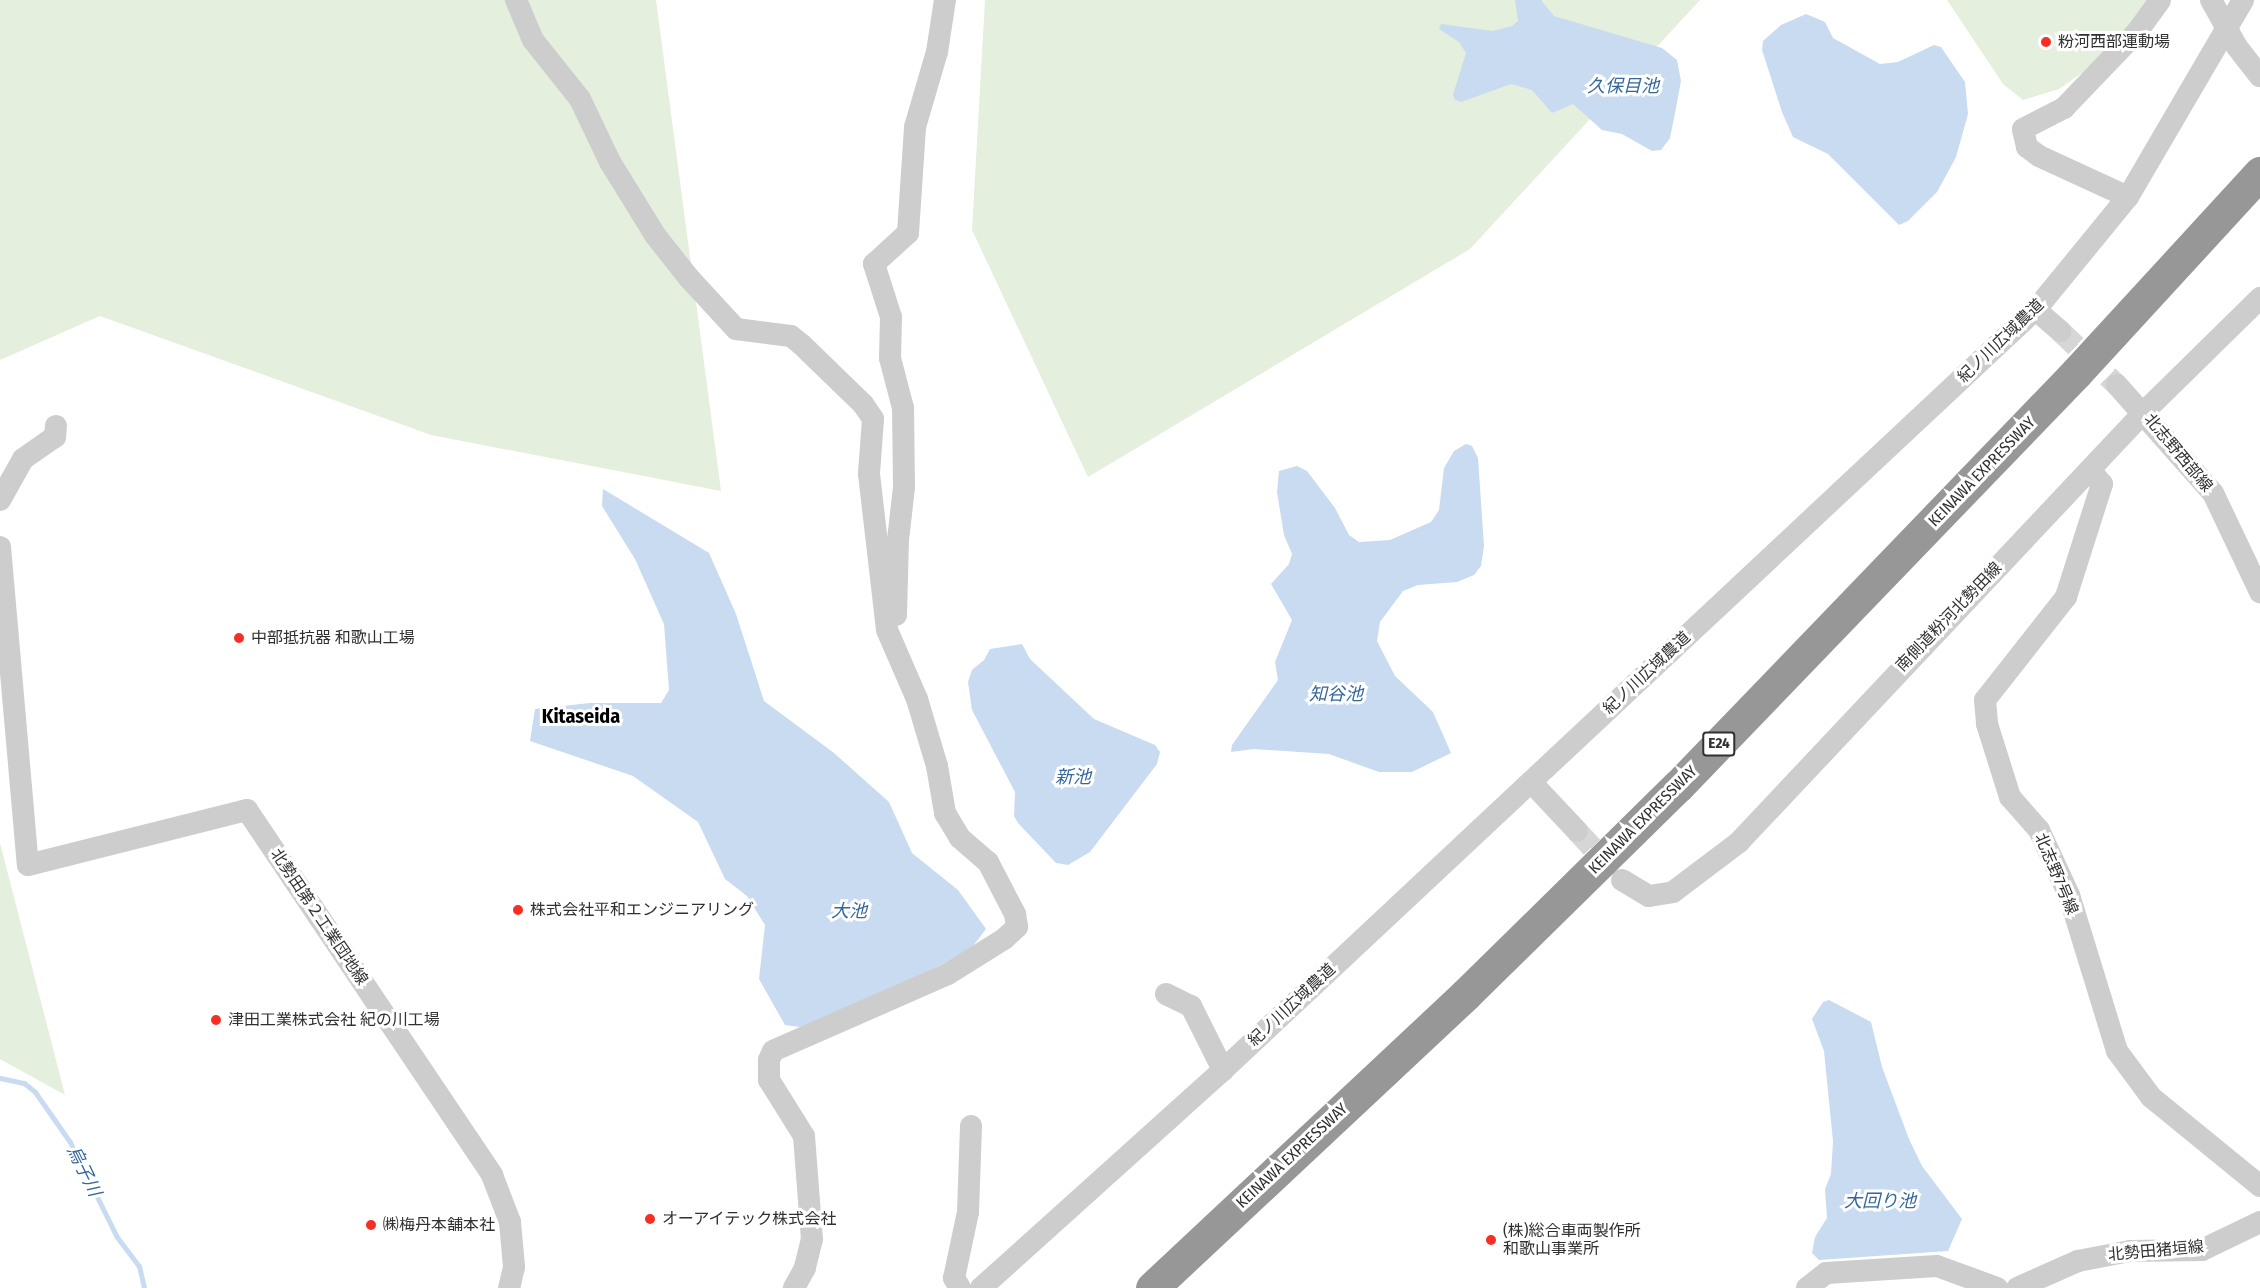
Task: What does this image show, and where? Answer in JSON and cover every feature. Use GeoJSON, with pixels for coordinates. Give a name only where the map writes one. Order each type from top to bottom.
{"type":"FeatureCollection","features":[{"type":"Feature","properties":{"kind":"highway","name":"KEINAWA EXPRESSWAY"},"geometry":{"type":"LineString","coordinates":[[1152,1288],[1465,995],[1677,786],[2052,399],[2260,173]]}},
{"type":"Feature","properties":{"kind":"street"},"geometry":{"type":"LineString","coordinates":[[516,0],[533,40],[580,99],[610,162],[655,235],[689,278],[736,329],[791,336],[873,419],[869,474],[874,540],[887,630],[917,699],[937,766],[945,813],[960,838],[988,862],[1015,914],[1017,927],[982,954],[921,989],[773,1050],[768,1066],[769,1080],[804,1136],[812,1239],[805,1268],[794,1288]]}},
{"type":"Feature","properties":{"kind":"street"},"geometry":{"type":"LineString","coordinates":[[895,652],[898,540],[904,487],[903,408],[890,358],[891,317],[874,264],[908,233],[915,128],[937,52],[945,0]]}},
{"type":"Feature","properties":{"kind":"street"},"geometry":{"type":"LineString","coordinates":[[2128,196],[2039,156],[2027,147],[2023,129],[2064,108],[2137,33],[2160,0]]}},
{"type":"Feature","properties":{"kind":"street"},"geometry":{"type":"LineString","coordinates":[[2211,0],[2226,28],[2260,76]]}},
{"type":"Feature","properties":{"kind":"street","name":"紀ノ川広域農道"},"geometry":{"type":"LineString","coordinates":[[981,1288],[1223,1070],[2036,310],[2128,196],[2243,0]]}},
{"type":"Feature","properties":{"kind":"street","name":"南側道粉河北勢田線"},"geometry":{"type":"LineString","coordinates":[[1622,880],[1649,896],[1673,892],[1739,842],[1882,686],[2091,471],[2144,412],[2260,298]]}},
{"type":"Feature","properties":{"kind":"street"},"geometry":{"type":"LineString","coordinates":[[2036,310],[2060,331]]}},
{"type":"Feature","properties":{"kind":"street","name":"北志野西部線"},"geometry":{"type":"LineString","coordinates":[[2117,385],[2144,412],[2213,493],[2259,587]]}},
{"type":"Feature","properties":{"kind":"street"},"geometry":{"type":"LineString","coordinates":[[0,500],[23,459],[56,437],[56,426]]}},
{"type":"Feature","properties":{"kind":"street","name":"北志野7号線"},"geometry":{"type":"LineString","coordinates":[[2091,471],[2102,484],[2066,597],[1985,700],[1987,724],[2010,796],[2039,830],[2069,895],[2117,1051],[2151,1097],[2260,1186]]}},
{"type":"Feature","properties":{"kind":"street","name":"北勢田第２工業団地線"},"geometry":{"type":"LineString","coordinates":[[0,547],[28,865],[247,810],[492,1175],[510,1222],[514,1267],[509,1288]]}},
{"type":"Feature","properties":{"kind":"street"},"geometry":{"type":"LineString","coordinates":[[1531,782],[1577,831]]}},
{"type":"Feature","properties":{"kind":"street"},"geometry":{"type":"LineString","coordinates":[[1166,994],[1191,1006],[1223,1070]]}},
{"type":"Feature","properties":{"kind":"street"},"geometry":{"type":"LineString","coordinates":[[960,1288],[954,1278],[968,1212],[971,1126]]}},
{"type":"Feature","properties":{"kind":"street","name":"北勢田猪垣線"},"geometry":{"type":"LineString","coordinates":[[2017,1288],[2078,1261],[2130,1251],[2202,1250],[2260,1222]]}},
{"type":"Feature","properties":{"kind":"street"},"geometry":{"type":"LineString","coordinates":[[1807,1288],[1817,1276],[1826,1274],[1937,1266],[1997,1288]]}},
{"type":"Feature","properties":{"kind":"green space"},"geometry":{"type":"Polygon","coordinates":[[[0,0],[656,0],[721,491],[431,435],[100,316],[0,360],[0,0]]]}},
{"type":"Feature","properties":{"kind":"green space"},"geometry":{"type":"Polygon","coordinates":[[[985,0],[1700,0],[1470,249],[1088,477],[972,230],[985,0]]]}},
{"type":"Feature","properties":{"kind":"green space","name":"粉河西部運動場"},"geometry":{"type":"Polygon","coordinates":[[[1947,0],[2148,0],[2102,59],[2059,89],[2023,100],[2003,84],[1947,0]]]}},
{"type":"Feature","properties":{"kind":"green space"},"geometry":{"type":"Polygon","coordinates":[[[0,843],[65,1095],[0,1059],[0,843]]]}},
{"type":"Feature","properties":{"kind":"water","name":"久保目池"},"geometry":{"type":"Polygon","coordinates":[[[1515,0],[1541,0],[1554,16],[1662,48],[1677,60],[1681,81],[1670,138],[1661,150],[1652,151],[1622,134],[1602,130],[1573,104],[1552,113],[1532,90],[1511,84],[1461,102],[1455,100],[1453,95],[1466,53],[1459,42],[1439,29],[1441,24],[1493,31],[1512,26],[1518,21],[1515,0]]]}},
{"type":"Feature","properties":{"kind":"water"},"geometry":{"type":"Polygon","coordinates":[[[1806,14],[1825,22],[1833,38],[1880,64],[1898,62],[1934,45],[1941,47],[1965,82],[1968,114],[1956,157],[1937,192],[1908,221],[1899,225],[1828,154],[1793,137],[1782,112],[1762,50],[1763,41],[1781,25],[1806,14]]]}},
{"type":"Feature","properties":{"kind":"water","name":"知谷池"},"geometry":{"type":"Polygon","coordinates":[[[1466,444],[1472,446],[1478,458],[1484,546],[1481,566],[1474,575],[1457,582],[1418,585],[1403,591],[1380,622],[1377,641],[1395,676],[1433,712],[1451,753],[1412,772],[1379,772],[1329,754],[1254,749],[1231,752],[1232,745],[1278,680],[1275,662],[1292,620],[1271,584],[1289,564],[1292,554],[1284,535],[1277,492],[1279,471],[1297,466],[1307,471],[1335,508],[1349,535],[1359,542],[1390,540],[1431,522],[1439,510],[1444,468],[1454,451],[1466,444]]]}},
{"type":"Feature","properties":{"kind":"water","name":"大池"},"geometry":{"type":"Polygon","coordinates":[[[603,489],[709,553],[736,614],[764,701],[834,753],[889,802],[912,853],[958,890],[986,929],[970,950],[862,1006],[800,1027],[785,1025],[759,979],[765,925],[747,896],[725,879],[698,822],[633,776],[530,741],[535,709],[590,703],[661,703],[669,690],[664,624],[635,559],[602,506],[603,489]]]}},
{"type":"Feature","properties":{"kind":"water","name":"新池"},"geometry":{"type":"Polygon","coordinates":[[[1022,644],[1030,659],[1094,719],[1155,745],[1160,752],[1157,764],[1090,852],[1068,865],[1056,863],[1018,823],[1014,816],[1015,792],[972,710],[968,682],[972,670],[984,660],[990,649],[1022,644]]]}},
{"type":"Feature","properties":{"kind":"water","name":"大回り池"},"geometry":{"type":"Polygon","coordinates":[[[1829,1000],[1871,1022],[1882,1067],[1909,1139],[1922,1166],[1962,1219],[1948,1251],[1819,1260],[1812,1253],[1815,1237],[1827,1218],[1825,1189],[1831,1174],[1833,1141],[1824,1051],[1812,1019],[1823,1002],[1829,1000]]]}},
{"type":"Feature","properties":{"kind":"waterway","name":"烏子川"},"geometry":{"type":"LineString","coordinates":[[0,1078],[24,1083],[35,1092],[70,1142],[117,1237],[139,1266],[144,1288]]}},
{"type":"Feature","properties":{"kind":"tunnel"},"geometry":{"type":"LineString","coordinates":[[2060,331],[2117,385]]}},
{"type":"Feature","properties":{"kind":"tunnel"},"geometry":{"type":"LineString","coordinates":[[1577,831],[1612,869]]}},
{"type":"Feature","properties":{"kind":"place","name":"粉河西部運動場"},"geometry":{"type":"Point","coordinates":[2046,42]}},
{"type":"Feature","properties":{"kind":"place","name":"中部抵抗器 和歌山工場"},"geometry":{"type":"Point","coordinates":[239,638]}},
{"type":"Feature","properties":{"kind":"place","name":"株式会社平和エンジニアリング"},"geometry":{"type":"Point","coordinates":[518,910]}},
{"type":"Feature","properties":{"kind":"place","name":"津田工業株式会社 紀の川工場"},"geometry":{"type":"Point","coordinates":[216,1020]}},
{"type":"Feature","properties":{"kind":"place","name":"オーアイテック株式会社"},"geometry":{"type":"Point","coordinates":[650,1219]}},
{"type":"Feature","properties":{"kind":"place","name":"㈱梅丹本舗本社"},"geometry":{"type":"Point","coordinates":[371,1225]}},
{"type":"Feature","properties":{"kind":"place","name":"(株)総合車両製作所 和歌山事業所"},"geometry":{"type":"Point","coordinates":[1491,1240]}},
{"type":"Feature","properties":{"kind":"district","name":"Kitaseida"},"geometry":{"type":"Point","coordinates":[581,716]}}]}
